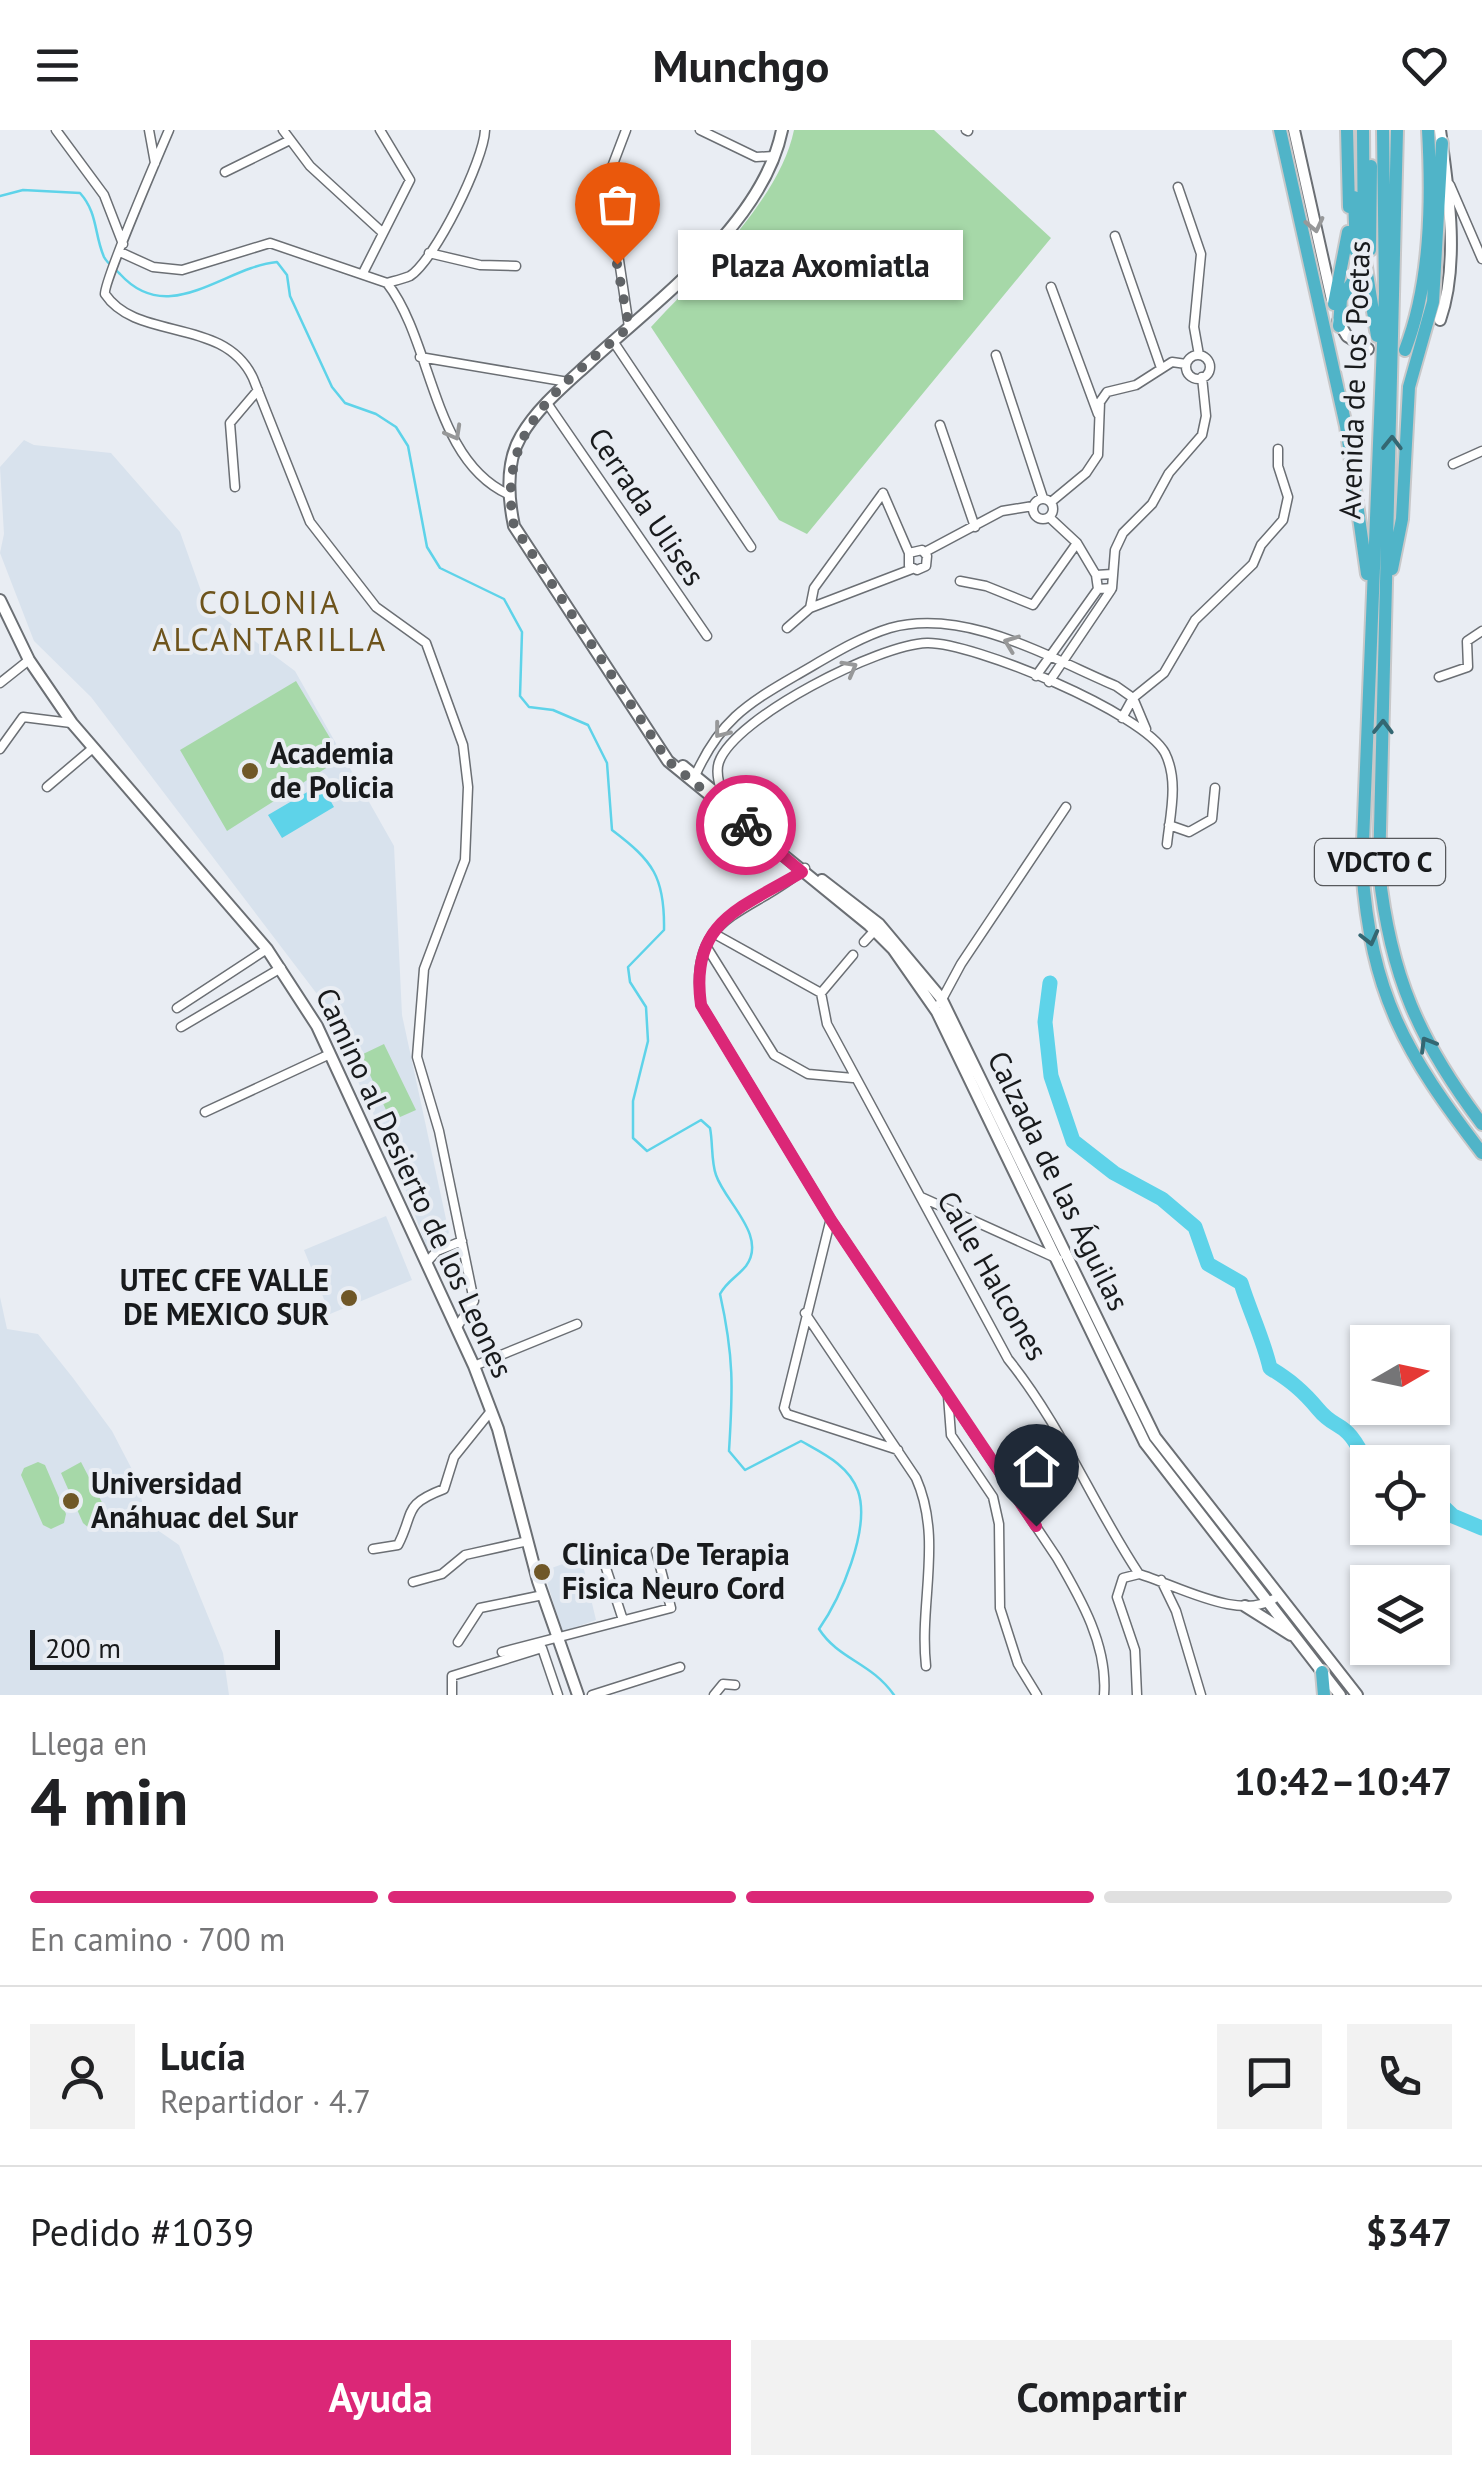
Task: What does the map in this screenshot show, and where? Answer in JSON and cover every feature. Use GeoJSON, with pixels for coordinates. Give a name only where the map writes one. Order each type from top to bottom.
{"type":"FeatureCollection","features":[{"type":"Feature","properties":{"kind":"highway"},"geometry":{"type":"LineString","coordinates":[[1283,130],[1346,426],[1372,631]]}},
{"type":"Feature","properties":{"kind":"highway"},"geometry":{"type":"LineString","coordinates":[[1377,130],[1367,153],[1364,255],[1377,332],[1378,399]]}},
{"type":"Feature","properties":{"kind":"highway"},"geometry":{"type":"LineString","coordinates":[[1374,190],[1378,179],[1377,130]]}},
{"type":"Feature","properties":{"kind":"highway","name":"Avenida de los Poetas"},"geometry":{"type":"LineString","coordinates":[[1372,631],[1385,294],[1377,130]]}},
{"type":"Feature","properties":{"kind":"highway","name":"Avenida de los Poetas"},"geometry":{"type":"LineString","coordinates":[[1388,575],[1397,130]]}},
{"type":"Feature","properties":{"kind":"highway"},"geometry":{"type":"LineString","coordinates":[[1408,348],[1422,285],[1430,175],[1428,130]]}},
{"type":"Feature","properties":{"kind":"highway"},"geometry":{"type":"LineString","coordinates":[[1334,304],[1347,246],[1354,132]]}},
{"type":"Feature","properties":{"kind":"highway"},"geometry":{"type":"LineString","coordinates":[[1354,132],[1367,153],[1374,190],[1369,253]]}},
{"type":"Feature","properties":{"kind":"highway"},"geometry":{"type":"LineString","coordinates":[[1354,132],[1357,263],[1376,371]]}},
{"type":"Feature","properties":{"kind":"highway"},"geometry":{"type":"LineString","coordinates":[[1388,575],[1396,562],[1402,519],[1409,387],[1432,302],[1441,137]]}},
{"type":"Feature","properties":{"kind":"highway"},"geometry":{"type":"LineString","coordinates":[[1339,326],[1341,299],[1355,278]]}},
{"type":"Feature","properties":{"kind":"highway","name":"VDCTO C"},"geometry":{"type":"LineString","coordinates":[[1388,575],[1380,870],[1385,930],[1402,994],[1424,1042],[1482,1124]]}},
{"type":"Feature","properties":{"kind":"highway","name":"VDCTO C"},"geometry":{"type":"LineString","coordinates":[[1372,631],[1362,867],[1366,925],[1384,992],[1408,1051],[1482,1152]]}},
{"type":"Feature","properties":{"kind":"highway"},"geometry":{"type":"LineString","coordinates":[[1322,1672],[1324,1695]]}},
{"type":"Feature","properties":{"kind":"main road"},"geometry":{"type":"LineString","coordinates":[[508,494],[520,437],[568,382],[730,230],[750,206],[782,130]]}},
{"type":"Feature","properties":{"kind":"main road"},"geometry":{"type":"LineString","coordinates":[[1294,130],[1339,326],[1368,349]]}},
{"type":"Feature","properties":{"kind":"main road"},"geometry":{"type":"LineString","coordinates":[[1440,320],[1445,305],[1450,185],[1441,137]]}},
{"type":"Feature","properties":{"kind":"main road","name":"Calzada de las Águilas"},"geometry":{"type":"LineString","coordinates":[[508,494],[514,526],[668,761],[877,928],[941,998],[1155,1438],[1340,1695]]}},
{"type":"Feature","properties":{"kind":"main road","name":"Camino al Desierto de los Leones"},"geometry":{"type":"LineString","coordinates":[[0,600],[30,660],[72,722],[268,950],[300,994],[474,1366],[558,1638],[569,1694]]}},
{"type":"Feature","properties":{"kind":"main road","name":"Calzada de las Águilas"},"geometry":{"type":"LineString","coordinates":[[657,741],[804,870]]}},
{"type":"Feature","properties":{"kind":"main road","name":"Calzada de las Águilas"},"geometry":{"type":"LineString","coordinates":[[877,928],[937,1012],[1145,1443],[1357,1695]]}},
{"type":"Feature","properties":{"kind":"main road"},"geometry":{"type":"LineString","coordinates":[[1246,1606],[1295,1637]]}},
{"type":"Feature","properties":{"kind":"street"},"geometry":{"type":"LineString","coordinates":[[56,130],[104,195],[121,250],[154,267],[182,270],[270,243],[387,283],[410,275],[429,252],[478,160],[484,130]]}},
{"type":"Feature","properties":{"kind":"street"},"geometry":{"type":"LineString","coordinates":[[149,130],[155,163]]}},
{"type":"Feature","properties":{"kind":"street"},"geometry":{"type":"LineString","coordinates":[[169,130],[121,250],[105,279],[105,294],[118,310],[225,347],[247,366],[310,522],[376,607],[426,643],[463,745],[468,787],[465,860],[424,969],[416,1057],[439,1132],[474,1301],[457,1328]]}},
{"type":"Feature","properties":{"kind":"street"},"geometry":{"type":"LineString","coordinates":[[283,130],[288,141],[384,233]]}},
{"type":"Feature","properties":{"kind":"street"},"geometry":{"type":"LineString","coordinates":[[363,273],[410,180],[380,130]]}},
{"type":"Feature","properties":{"kind":"street"},"geometry":{"type":"LineString","coordinates":[[626,130],[606,180],[629,327]]}},
{"type":"Feature","properties":{"kind":"street"},"geometry":{"type":"LineString","coordinates":[[700,130],[756,157],[774,156]]}},
{"type":"Feature","properties":{"kind":"street"},"geometry":{"type":"LineString","coordinates":[[224,172],[288,141]]}},
{"type":"Feature","properties":{"kind":"street"},"geometry":{"type":"LineString","coordinates":[[1450,185],[1482,259]]}},
{"type":"Feature","properties":{"kind":"street"},"geometry":{"type":"LineString","coordinates":[[1049,682],[1112,588],[1124,532],[1152,504],[1170,473],[1202,435],[1206,416],[1202,378],[1209,363],[1200,355],[1194,327],[1202,254],[1178,187]]}},
{"type":"Feature","properties":{"kind":"street"},"geometry":{"type":"LineString","coordinates":[[1115,236],[1162,368]]}},
{"type":"Feature","properties":{"kind":"street"},"geometry":{"type":"LineString","coordinates":[[429,252],[480,265],[516,266]]}},
{"type":"Feature","properties":{"kind":"street"},"geometry":{"type":"LineString","coordinates":[[387,283],[450,428],[492,487],[508,494]]}},
{"type":"Feature","properties":{"kind":"street"},"geometry":{"type":"LineString","coordinates":[[925,552],[1002,511],[1047,500],[1086,472],[1098,456],[1098,414],[1051,288]]}},
{"type":"Feature","properties":{"kind":"street"},"geometry":{"type":"LineString","coordinates":[[613,341],[751,548]]}},
{"type":"Feature","properties":{"kind":"street"},"geometry":{"type":"LineString","coordinates":[[996,355],[1047,500],[1049,517],[1078,543],[1096,575],[1098,589],[1036,676]]}},
{"type":"Feature","properties":{"kind":"street"},"geometry":{"type":"LineString","coordinates":[[1098,414],[1108,392],[1136,384],[1172,362],[1186,364],[1200,355]]}},
{"type":"Feature","properties":{"kind":"street"},"geometry":{"type":"LineString","coordinates":[[420,357],[568,382]]}},
{"type":"Feature","properties":{"kind":"street"},"geometry":{"type":"LineString","coordinates":[[1186,364],[1190,376],[1202,378]]}},
{"type":"Feature","properties":{"kind":"street"},"geometry":{"type":"LineString","coordinates":[[235,486],[230,423],[258,390]]}},
{"type":"Feature","properties":{"kind":"street","name":"Cerrada Ulises"},"geometry":{"type":"LineString","coordinates":[[547,403],[707,636]]}},
{"type":"Feature","properties":{"kind":"street"},"geometry":{"type":"LineString","coordinates":[[940,426],[974,527]]}},
{"type":"Feature","properties":{"kind":"street"},"geometry":{"type":"LineString","coordinates":[[1122,718],[1133,698],[1164,673],[1185,632],[1253,564],[1283,520],[1288,497],[1278,466],[1278,449]]}},
{"type":"Feature","properties":{"kind":"street"},"geometry":{"type":"LineString","coordinates":[[1453,464],[1482,451]]}},
{"type":"Feature","properties":{"kind":"street"},"geometry":{"type":"LineString","coordinates":[[810,608],[814,588],[884,494],[912,569]]}},
{"type":"Feature","properties":{"kind":"street"},"geometry":{"type":"LineString","coordinates":[[1033,506],[1038,518],[1049,517]]}},
{"type":"Feature","properties":{"kind":"street"},"geometry":{"type":"LineString","coordinates":[[960,582],[986,586],[1033,606],[1078,543]]}},
{"type":"Feature","properties":{"kind":"street"},"geometry":{"type":"LineString","coordinates":[[908,553],[918,549],[925,552]]}},
{"type":"Feature","properties":{"kind":"street"},"geometry":{"type":"LineString","coordinates":[[787,628],[810,608],[926,566],[925,552]]}},
{"type":"Feature","properties":{"kind":"street"},"geometry":{"type":"LineString","coordinates":[[1096,575],[1112,574]]}},
{"type":"Feature","properties":{"kind":"street"},"geometry":{"type":"LineString","coordinates":[[1098,589],[1112,588]]}},
{"type":"Feature","properties":{"kind":"street"},"geometry":{"type":"LineString","coordinates":[[695,776],[704,756],[736,712],[864,638],[892,628],[921,624],[959,626],[1060,662],[1116,686],[1133,698],[1146,730],[1170,765],[1168,844]]}},
{"type":"Feature","properties":{"kind":"street"},"geometry":{"type":"LineString","coordinates":[[1439,677],[1468,667],[1467,641],[1482,631]]}},
{"type":"Feature","properties":{"kind":"street"},"geometry":{"type":"LineString","coordinates":[[717,766],[742,733],[776,709],[874,654],[900,646],[951,644],[1036,676],[1146,730]]}},
{"type":"Feature","properties":{"kind":"street"},"geometry":{"type":"LineString","coordinates":[[1056,644],[1068,652]]}},
{"type":"Feature","properties":{"kind":"street"},"geometry":{"type":"LineString","coordinates":[[0,683],[30,660]]}},
{"type":"Feature","properties":{"kind":"street"},"geometry":{"type":"LineString","coordinates":[[1106,708],[1116,686]]}},
{"type":"Feature","properties":{"kind":"street"},"geometry":{"type":"LineString","coordinates":[[0,748],[23,717],[72,722]]}},
{"type":"Feature","properties":{"kind":"street"},"geometry":{"type":"LineString","coordinates":[[47,786],[94,748]]}},
{"type":"Feature","properties":{"kind":"street"},"geometry":{"type":"LineString","coordinates":[[704,756],[717,766],[724,799]]}},
{"type":"Feature","properties":{"kind":"street"},"geometry":{"type":"LineString","coordinates":[[1169,825],[1189,832],[1212,819],[1216,788]]}},
{"type":"Feature","properties":{"kind":"street"},"geometry":{"type":"LineString","coordinates":[[937,1012],[941,998],[1066,808]]}},
{"type":"Feature","properties":{"kind":"street"},"geometry":{"type":"LineString","coordinates":[[804,870],[726,917],[712,933],[696,970],[701,1005],[831,1220],[1086,1608],[1099,1652],[1104,1695]]}},
{"type":"Feature","properties":{"kind":"street"},"geometry":{"type":"LineString","coordinates":[[864,942],[877,928]]}},
{"type":"Feature","properties":{"kind":"street"},"geometry":{"type":"LineString","coordinates":[[712,933],[821,993],[853,955]]}},
{"type":"Feature","properties":{"kind":"street"},"geometry":{"type":"LineString","coordinates":[[706,946],[774,1055],[808,1074],[853,1078]]}},
{"type":"Feature","properties":{"kind":"street"},"geometry":{"type":"LineString","coordinates":[[177,1008],[268,950]]}},
{"type":"Feature","properties":{"kind":"street"},"geometry":{"type":"LineString","coordinates":[[182,1027],[281,968]]}},
{"type":"Feature","properties":{"kind":"street","name":"Calle Halcones"},"geometry":{"type":"LineString","coordinates":[[821,993],[826,1024],[853,1078],[1008,1360],[1044,1404],[1081,1467],[1105,1522],[1139,1574]]}},
{"type":"Feature","properties":{"kind":"street"},"geometry":{"type":"LineString","coordinates":[[206,1112],[330,1054]]}},
{"type":"Feature","properties":{"kind":"street"},"geometry":{"type":"LineString","coordinates":[[921,1198],[1069,1262]]}},
{"type":"Feature","properties":{"kind":"street"},"geometry":{"type":"LineString","coordinates":[[831,1220],[786,1394],[786,1414],[898,1450]]}},
{"type":"Feature","properties":{"kind":"street"},"geometry":{"type":"LineString","coordinates":[[426,1263],[437,1251],[462,1242]]}},
{"type":"Feature","properties":{"kind":"street"},"geometry":{"type":"LineString","coordinates":[[806,1313],[898,1450],[925,1498],[930,1527],[923,1629],[926,1666]]}},
{"type":"Feature","properties":{"kind":"street"},"geometry":{"type":"LineString","coordinates":[[474,1366],[577,1324]]}},
{"type":"Feature","properties":{"kind":"street"},"geometry":{"type":"LineString","coordinates":[[948,1396],[951,1435],[993,1497],[999,1524],[996,1577],[1008,1638],[1037,1695]]}},
{"type":"Feature","properties":{"kind":"street"},"geometry":{"type":"LineString","coordinates":[[373,1548],[398,1545],[408,1510],[419,1499],[444,1488],[454,1456],[491,1411]]}},
{"type":"Feature","properties":{"kind":"street"},"geometry":{"type":"LineString","coordinates":[[413,1582],[442,1574],[465,1555],[528,1540]]}},
{"type":"Feature","properties":{"kind":"street"},"geometry":{"type":"LineString","coordinates":[[502,1652],[670,1608],[656,1551]]}},
{"type":"Feature","properties":{"kind":"street"},"geometry":{"type":"LineString","coordinates":[[606,1568],[623,1620]]}},
{"type":"Feature","properties":{"kind":"street"},"geometry":{"type":"LineString","coordinates":[[1137,1695],[1135,1650],[1117,1597],[1123,1578],[1139,1574],[1246,1606],[1273,1599]]}},
{"type":"Feature","properties":{"kind":"street"},"geometry":{"type":"LineString","coordinates":[[1161,1580],[1201,1695]]}},
{"type":"Feature","properties":{"kind":"street"},"geometry":{"type":"LineString","coordinates":[[458,1642],[468,1620],[480,1608],[543,1595]]}},
{"type":"Feature","properties":{"kind":"street"},"geometry":{"type":"LineString","coordinates":[[452,1695],[452,1676],[542,1648],[569,1694]]}},
{"type":"Feature","properties":{"kind":"street"},"geometry":{"type":"LineString","coordinates":[[592,1695],[680,1667]]}},
{"type":"Feature","properties":{"kind":"street"},"geometry":{"type":"LineString","coordinates":[[714,1695],[723,1684],[735,1685]]}},
{"type":"Feature","properties":{"kind":"shaded area","name":"Academia de Policia"},"geometry":{"type":"Polygon","coordinates":[[[24,440],[34,445],[111,453],[180,532],[206,605],[295,671],[394,846],[402,1015],[449,1233],[427,1248],[393,1156],[317,994],[91,697],[34,641],[0,553],[4,534],[0,467],[24,440]]]}},
{"type":"Feature","properties":{"kind":"shaded area"},"geometry":{"type":"Polygon","coordinates":[[[386,1216],[412,1280],[330,1314],[304,1250],[386,1216]]]}},
{"type":"Feature","properties":{"kind":"shaded area","name":"Universidad Anáhuac del Sur"},"geometry":{"type":"Polygon","coordinates":[[[0,1297],[7,1329],[38,1334],[112,1431],[138,1481],[146,1522],[179,1545],[223,1653],[229,1695],[0,1695],[0,1297]]]}},
{"type":"Feature","properties":{"kind":"shaded area"},"geometry":{"type":"Polygon","coordinates":[[[581,1557],[596,1620],[562,1632],[544,1571],[581,1557]]]}},
{"type":"Feature","properties":{"kind":"green space"},"geometry":{"type":"Polygon","coordinates":[[[794,130],[934,130],[1051,238],[807,534],[779,520],[651,327],[755,210],[786,156],[794,130]]]}},
{"type":"Feature","properties":{"kind":"green space"},"geometry":{"type":"Polygon","coordinates":[[[296,681],[342,758],[227,831],[180,750],[296,681]]]}},
{"type":"Feature","properties":{"kind":"green space"},"geometry":{"type":"Polygon","coordinates":[[[384,1044],[416,1110],[391,1121],[361,1055],[384,1044]]]}},
{"type":"Feature","properties":{"kind":"green space"},"geometry":{"type":"Polygon","coordinates":[[[38,1462],[45,1465],[66,1514],[64,1523],[51,1529],[43,1525],[21,1475],[24,1468],[38,1462]]]}},
{"type":"Feature","properties":{"kind":"green space"},"geometry":{"type":"Polygon","coordinates":[[[81,1462],[108,1514],[106,1522],[90,1529],[83,1523],[61,1473],[81,1462]]]}},
{"type":"Feature","properties":{"kind":"water"},"geometry":{"type":"Polygon","coordinates":[[[773,243],[786,249],[792,262],[786,275],[773,281],[760,275],[754,262],[760,249],[773,243]]]}},
{"type":"Feature","properties":{"kind":"water"},"geometry":{"type":"Polygon","coordinates":[[[321,784],[334,807],[282,838],[268,815],[321,784]]]}},
{"type":"Feature","properties":{"kind":"waterway"},"geometry":{"type":"LineString","coordinates":[[0,196],[23,190],[80,193],[90,208],[105,259],[139,289],[158,296],[197,290],[277,262],[287,275],[290,296],[332,387],[345,403],[376,414],[396,427],[408,446],[427,547],[440,568],[504,599],[522,632],[520,696],[529,707],[553,710],[588,725],[607,763],[612,830],[638,851],[654,872],[664,912],[664,930],[628,967],[630,982],[646,1007],[648,1041],[633,1101],[633,1138],[647,1151],[701,1120],[710,1128],[716,1175],[743,1219],[752,1243],[746,1266],[720,1294],[731,1372],[729,1451],[745,1470],[801,1441],[834,1461],[854,1482],[861,1507],[857,1543],[844,1582],[819,1629],[836,1648],[875,1675],[894,1695]]}},
{"type":"Feature","properties":{"kind":"waterway"},"geometry":{"type":"LineString","coordinates":[[1050,983],[1045,1022],[1051,1076],[1073,1141],[1114,1173],[1162,1199],[1195,1227],[1208,1264],[1241,1283],[1270,1368],[1345,1430],[1357,1445]]}},
{"type":"Feature","properties":{"kind":"waterway"},"geometry":{"type":"LineString","coordinates":[[1450,1513],[1482,1528]]}},
{"type":"Feature","properties":{"kind":"way so far"},"geometry":{"type":"LineString","coordinates":[[617,264],[629,327],[547,403],[520,437],[508,494],[514,526],[668,761],[746,825]]}},
{"type":"Feature","properties":{"kind":"place","name":"Plaza Axomiatla"},"geometry":{"type":"Point","coordinates":[617,264]}},
{"type":"Feature","properties":{"kind":"place","name":"Academia de Policia"},"geometry":{"type":"Point","coordinates":[250,771]}},
{"type":"Feature","properties":{"kind":"place","name":"UTEC CFE VALLE DE MEXICO SUR"},"geometry":{"type":"Point","coordinates":[349,1298]}},
{"type":"Feature","properties":{"kind":"place","name":"Universidad Anáhuac del Sur"},"geometry":{"type":"Point","coordinates":[71,1501]}},
{"type":"Feature","properties":{"kind":"place","name":"Clinica De Terapia Fisica Neuro Cord"},"geometry":{"type":"Point","coordinates":[542,1572]}},
{"type":"Feature","properties":{"kind":"district","name":"COLONIA ALCANTARILLA"},"geometry":{"type":"Point","coordinates":[270,622]}},
{"type":"Feature","properties":{"kind":"route"},"geometry":{"type":"LineString","coordinates":[[746,825],[802,872],[718,924],[696,970],[701,1005],[831,1220],[1036,1526]]}}]}
